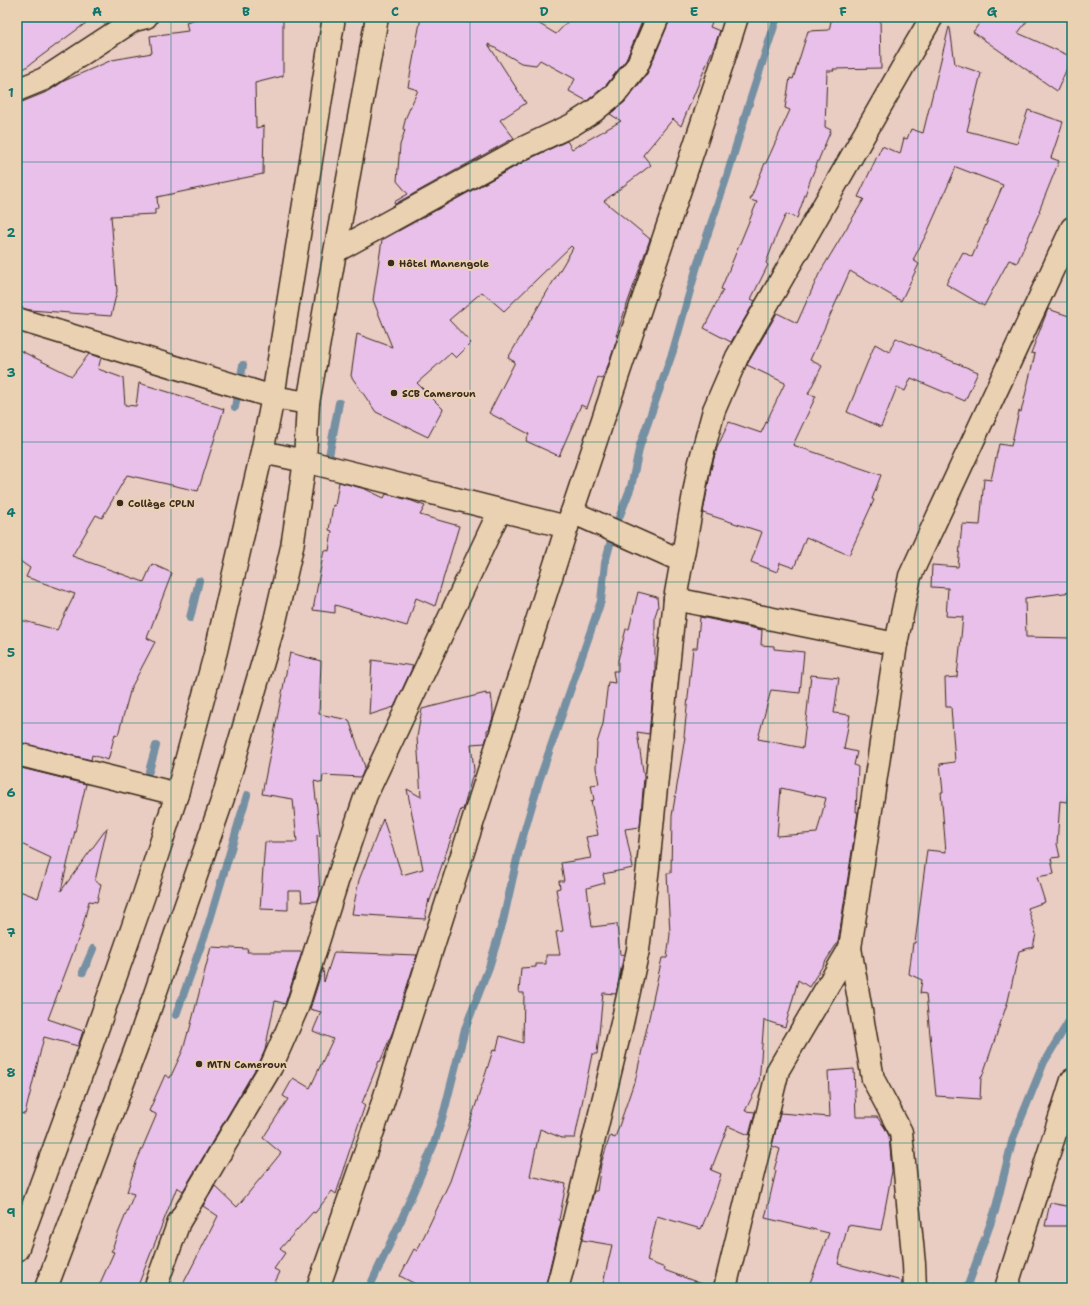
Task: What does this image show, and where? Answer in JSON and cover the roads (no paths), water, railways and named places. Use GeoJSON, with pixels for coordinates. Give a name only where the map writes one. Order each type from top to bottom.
{"type":"FeatureCollection","features":[{"type":"Feature","properties":{"kind":"street"},"geometry":{"type":"LineString","coordinates":[[17,1248],[86,1061],[144,895],[177,794],[216,651],[262,452],[334,17]]}},
{"type":"Feature","properties":{"kind":"street"},"geometry":{"type":"LineString","coordinates":[[46,1288],[139,1040],[223,798],[278,606],[292,547],[305,461],[308,403],[377,17]]}},
{"type":"Feature","properties":{"kind":"street"},"geometry":{"type":"LineString","coordinates":[[336,251],[523,148],[572,125],[594,111],[616,94],[637,66],[658,17]]}},
{"type":"Feature","properties":{"kind":"street"},"geometry":{"type":"LineString","coordinates":[[318,1288],[382,1105],[569,520],[722,64],[736,17]]}},
{"type":"Feature","properties":{"kind":"street"},"geometry":{"type":"LineString","coordinates":[[557,1288],[620,1031],[638,950],[648,867],[675,599],[699,466],[714,410],[737,357],[932,17]]}},
{"type":"Feature","properties":{"kind":"street"},"geometry":{"type":"LineString","coordinates":[[17,90],[44,79],[137,18]]}},
{"type":"Feature","properties":{"kind":"street"},"geometry":{"type":"LineString","coordinates":[[915,1288],[901,1132],[873,1079],[850,948],[896,644],[910,576],[1072,228]]}},
{"type":"Feature","properties":{"kind":"street"},"geometry":{"type":"LineString","coordinates":[[17,319],[272,397],[308,403]]}},
{"type":"Feature","properties":{"kind":"street"},"geometry":{"type":"LineString","coordinates":[[262,452],[305,461],[500,510],[569,520],[682,561]]}},
{"type":"Feature","properties":{"kind":"street"},"geometry":{"type":"LineString","coordinates":[[155,1288],[179,1222],[271,1067],[297,1008],[366,796],[500,510]]}},
{"type":"Feature","properties":{"kind":"street"},"geometry":{"type":"LineString","coordinates":[[675,599],[896,644]]}},
{"type":"Feature","properties":{"kind":"street"},"geometry":{"type":"LineString","coordinates":[[17,754],[177,794]]}},
{"type":"Feature","properties":{"kind":"street"},"geometry":{"type":"LineString","coordinates":[[725,1288],[778,1070],[850,948]]}},
{"type":"Feature","properties":{"kind":"street"},"geometry":{"type":"LineString","coordinates":[[1006,1288],[1072,1080]]}},
{"type":"Feature","properties":{"kind":"waterway"},"geometry":{"type":"LineString","coordinates":[[369,1288],[402,1218],[434,1144],[444,1112],[465,1029],[489,967],[503,921],[519,850],[539,781],[601,601],[605,563],[613,533],[631,487],[640,445],[673,351],[697,266],[777,17]]}},
{"type":"Feature","properties":{"kind":"waterway"},"geometry":{"type":"LineString","coordinates":[[235,407],[243,365]]}},
{"type":"Feature","properties":{"kind":"waterway"},"geometry":{"type":"LineString","coordinates":[[329,456],[339,403]]}},
{"type":"Feature","properties":{"kind":"waterway"},"geometry":{"type":"LineString","coordinates":[[190,618],[199,581]]}},
{"type":"Feature","properties":{"kind":"waterway"},"geometry":{"type":"LineString","coordinates":[[149,771],[156,746]]}},
{"type":"Feature","properties":{"kind":"waterway"},"geometry":{"type":"LineString","coordinates":[[176,1015],[208,926],[247,795]]}},
{"type":"Feature","properties":{"kind":"waterway"},"geometry":{"type":"LineString","coordinates":[[83,972],[93,949]]}},
{"type":"Feature","properties":{"kind":"waterway"},"geometry":{"type":"LineString","coordinates":[[967,1288],[995,1211],[1013,1138],[1044,1062],[1069,1021],[1072,1007]]}},
{"type":"Feature","properties":{"kind":"place","name":"Hôtel Manengole"},"geometry":{"type":"Point","coordinates":[391,263]}},
{"type":"Feature","properties":{"kind":"place","name":"SCB Cameroun"},"geometry":{"type":"Point","coordinates":[394,393]}},
{"type":"Feature","properties":{"kind":"place","name":"Collège CPLN"},"geometry":{"type":"Point","coordinates":[120,503]}},
{"type":"Feature","properties":{"kind":"place","name":"MTN Cameroun"},"geometry":{"type":"Point","coordinates":[199,1064]}}]}
